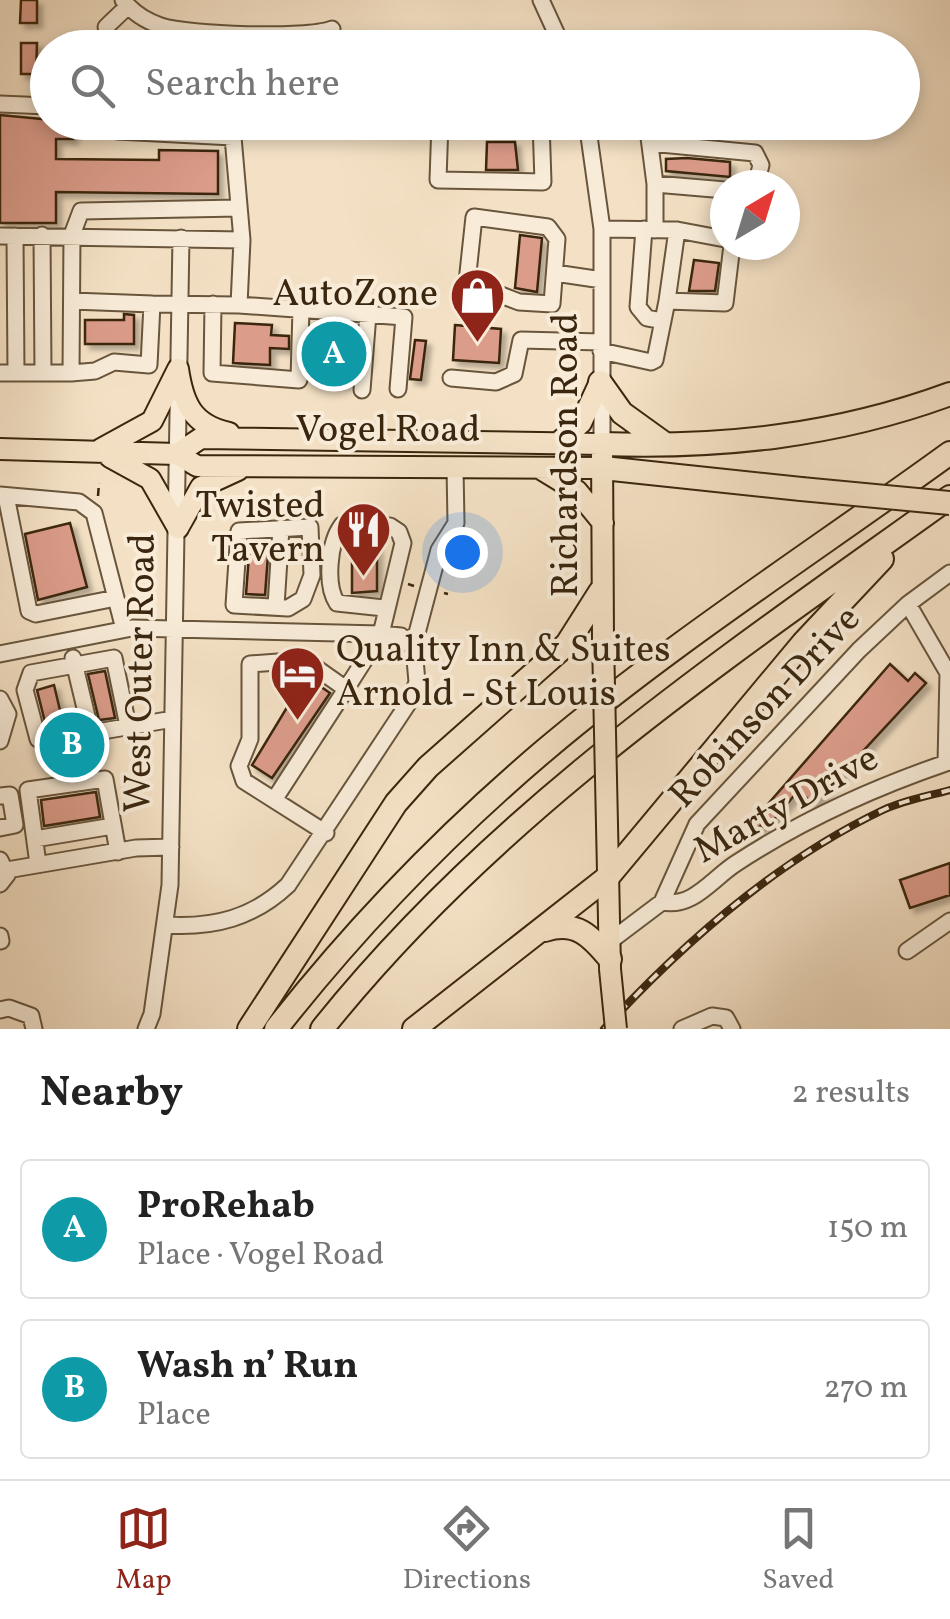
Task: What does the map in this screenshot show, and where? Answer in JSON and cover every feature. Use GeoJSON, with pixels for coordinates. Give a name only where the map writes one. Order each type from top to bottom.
{"type":"FeatureCollection","features":[{"type":"Feature","properties":{"kind":"highway"},"geometry":{"type":"LineString","coordinates":[[600,382],[622,413],[668,446]]}},
{"type":"Feature","properties":{"kind":"highway"},"geometry":{"type":"LineString","coordinates":[[602,444],[754,442],[837,428],[950,394]]}},
{"type":"Feature","properties":{"kind":"highway"},"geometry":{"type":"LineString","coordinates":[[276,1029],[416,869],[546,749],[640,676],[950,453]]}},
{"type":"Feature","properties":{"kind":"highway"},"geometry":{"type":"LineString","coordinates":[[602,468],[950,500]]}},
{"type":"Feature","properties":{"kind":"highway"},"geometry":{"type":"LineString","coordinates":[[322,1029],[453,884],[584,765],[950,500]]}},
{"type":"Feature","properties":{"kind":"highway"},"geometry":{"type":"LineString","coordinates":[[414,1029],[608,877],[803,643],[917,521]]}},
{"type":"Feature","properties":{"kind":"highway"},"geometry":{"type":"LineString","coordinates":[[249,1029],[396,803],[439,757],[567,644],[600,592]]}},
{"type":"Feature","properties":{"kind":"highway"},"geometry":{"type":"LineString","coordinates":[[567,644],[578,642],[600,650]]}},
{"type":"Feature","properties":{"kind":"highway"},"geometry":{"type":"LineString","coordinates":[[542,932],[559,926],[580,930],[609,957]]}},
{"type":"Feature","properties":{"kind":"main road"},"geometry":{"type":"LineString","coordinates":[[178,368],[183,398],[194,417],[214,430],[255,438]]}},
{"type":"Feature","properties":{"kind":"main road"},"geometry":{"type":"LineString","coordinates":[[93,452],[152,421],[178,368]]}},
{"type":"Feature","properties":{"kind":"main road"},"geometry":{"type":"LineString","coordinates":[[560,442],[580,422],[600,382]]}},
{"type":"Feature","properties":{"kind":"main road","name":"Vogel Road"},"geometry":{"type":"LineString","coordinates":[[176,454],[200,438],[602,444]]}},
{"type":"Feature","properties":{"kind":"main road","name":"Richardson Road"},"geometry":{"type":"LineString","coordinates":[[602,444],[600,650],[609,957],[616,1029]]}},
{"type":"Feature","properties":{"kind":"main road","name":"Vogel Road"},"geometry":{"type":"LineString","coordinates":[[0,449],[176,454],[197,466],[602,468]]}},
{"type":"Feature","properties":{"kind":"main road"},"geometry":{"type":"LineString","coordinates":[[93,452],[150,480],[167,501],[178,528]]}},
{"type":"Feature","properties":{"kind":"main road"},"geometry":{"type":"LineString","coordinates":[[178,528],[202,487],[222,474],[254,466]]}},
{"type":"Feature","properties":{"kind":"main road"},"geometry":{"type":"LineString","coordinates":[[535,466],[577,491],[603,522]]}},
{"type":"Feature","properties":{"kind":"street"},"geometry":{"type":"LineString","coordinates":[[541,0],[554,30]]}},
{"type":"Feature","properties":{"kind":"street"},"geometry":{"type":"LineString","coordinates":[[106,27],[125,3],[150,22],[196,30]]}},
{"type":"Feature","properties":{"kind":"street"},"geometry":{"type":"LineString","coordinates":[[328,30],[332,29]]}},
{"type":"Feature","properties":{"kind":"street"},"geometry":{"type":"LineString","coordinates":[[0,104],[30,105]]}},
{"type":"Feature","properties":{"kind":"street"},"geometry":{"type":"LineString","coordinates":[[233,140],[242,240],[240,304]]}},
{"type":"Feature","properties":{"kind":"street"},"geometry":{"type":"LineString","coordinates":[[439,140],[438,180],[543,182],[542,140]]}},
{"type":"Feature","properties":{"kind":"street","name":"Richardson Road"},"geometry":{"type":"LineString","coordinates":[[590,140],[602,229],[602,444]]}},
{"type":"Feature","properties":{"kind":"street"},"geometry":{"type":"LineString","coordinates":[[650,140],[655,184],[638,307],[647,318],[663,321]]}},
{"type":"Feature","properties":{"kind":"street"},"geometry":{"type":"LineString","coordinates":[[689,140],[755,153],[760,170]]}},
{"type":"Feature","properties":{"kind":"street"},"geometry":{"type":"LineString","coordinates":[[655,184],[710,189]]}},
{"type":"Feature","properties":{"kind":"street"},"geometry":{"type":"LineString","coordinates":[[71,373],[72,235],[81,210],[240,208]]}},
{"type":"Feature","properties":{"kind":"street"},"geometry":{"type":"LineString","coordinates":[[474,217],[548,227],[556,239],[555,273],[552,304],[519,302],[467,282],[474,217]]}},
{"type":"Feature","properties":{"kind":"street"},"geometry":{"type":"LineString","coordinates":[[602,229],[677,230],[710,236]]}},
{"type":"Feature","properties":{"kind":"street"},"geometry":{"type":"LineString","coordinates":[[451,378],[496,382],[514,374],[521,340],[601,347],[655,360],[677,230]]}},
{"type":"Feature","properties":{"kind":"street"},"geometry":{"type":"LineString","coordinates":[[42,235],[43,373]]}},
{"type":"Feature","properties":{"kind":"street"},"geometry":{"type":"LineString","coordinates":[[152,304],[149,365],[114,362],[95,371],[8,373],[7,236],[242,240]]}},
{"type":"Feature","properties":{"kind":"street","name":"West Outer Road"},"geometry":{"type":"LineString","coordinates":[[146,1029],[166,925],[171,847],[181,238]]}},
{"type":"Feature","properties":{"kind":"street"},"geometry":{"type":"LineString","coordinates":[[667,301],[725,303],[730,260]]}},
{"type":"Feature","properties":{"kind":"street"},"geometry":{"type":"LineString","coordinates":[[555,273],[602,280]]}},
{"type":"Feature","properties":{"kind":"street"},"geometry":{"type":"LineString","coordinates":[[72,301],[152,304],[179,310],[240,304],[404,317],[398,388]]}},
{"type":"Feature","properties":{"kind":"street"},"geometry":{"type":"LineString","coordinates":[[213,304],[212,374],[299,380],[302,310]]}},
{"type":"Feature","properties":{"kind":"street"},"geometry":{"type":"LineString","coordinates":[[362,390],[368,314]]}},
{"type":"Feature","properties":{"kind":"street"},"geometry":{"type":"LineString","coordinates":[[410,641],[417,633],[439,550],[456,523],[455,467]]}},
{"type":"Feature","properties":{"kind":"street"},"geometry":{"type":"LineString","coordinates":[[116,598],[36,614],[29,611],[3,496],[79,502],[94,512],[124,628]]}},
{"type":"Feature","properties":{"kind":"street"},"geometry":{"type":"LineString","coordinates":[[381,634],[384,608],[403,543],[399,532],[390,526],[342,525],[333,542],[332,595],[337,603],[384,608]]}},
{"type":"Feature","properties":{"kind":"street"},"geometry":{"type":"LineString","coordinates":[[310,526],[312,575],[304,599],[288,608],[234,604],[240,531],[281,528],[310,526]]}},
{"type":"Feature","properties":{"kind":"street"},"geometry":{"type":"LineString","coordinates":[[276,606],[281,528]]}},
{"type":"Feature","properties":{"kind":"street","name":"Robinson Drive"},"geometry":{"type":"LineString","coordinates":[[609,957],[662,902],[697,824],[908,604],[950,574]]}},
{"type":"Feature","properties":{"kind":"street","name":"Marty Drive"},"geometry":{"type":"LineString","coordinates":[[662,902],[686,902],[762,848],[882,785],[946,764],[948,672],[908,604]]}},
{"type":"Feature","properties":{"kind":"street"},"geometry":{"type":"LineString","coordinates":[[257,630],[259,606]]}},
{"type":"Feature","properties":{"kind":"street"},"geometry":{"type":"LineString","coordinates":[[0,654],[124,628],[381,634],[410,641]]}},
{"type":"Feature","properties":{"kind":"street"},"geometry":{"type":"LineString","coordinates":[[304,633],[306,660]]}},
{"type":"Feature","properties":{"kind":"street"},"geometry":{"type":"LineString","coordinates":[[69,640],[90,733],[173,719]]}},
{"type":"Feature","properties":{"kind":"street"},"geometry":{"type":"LineString","coordinates":[[166,925],[216,924],[261,907],[288,885],[326,833],[411,699],[416,673],[410,641]]}},
{"type":"Feature","properties":{"kind":"street"},"geometry":{"type":"LineString","coordinates":[[274,800],[369,654]]}},
{"type":"Feature","properties":{"kind":"street"},"geometry":{"type":"LineString","coordinates":[[90,730],[38,739],[25,690],[31,673],[114,658],[128,726]]}},
{"type":"Feature","properties":{"kind":"street"},"geometry":{"type":"LineString","coordinates":[[326,833],[244,780],[239,766],[250,739],[250,664],[306,660],[346,689]]}},
{"type":"Feature","properties":{"kind":"street"},"geometry":{"type":"LineString","coordinates":[[0,699],[8,714],[0,740]]}},
{"type":"Feature","properties":{"kind":"street"},"geometry":{"type":"LineString","coordinates":[[38,864],[28,790],[105,780],[118,852]]}},
{"type":"Feature","properties":{"kind":"street"},"geometry":{"type":"LineString","coordinates":[[0,796],[10,794],[15,825],[0,828]]}},
{"type":"Feature","properties":{"kind":"street"},"geometry":{"type":"LineString","coordinates":[[35,839],[113,826]]}},
{"type":"Feature","properties":{"kind":"street"},"geometry":{"type":"LineString","coordinates":[[2,871],[171,847]]}},
{"type":"Feature","properties":{"kind":"street"},"geometry":{"type":"LineString","coordinates":[[907,951],[950,920]]}},
{"type":"Feature","properties":{"kind":"street"},"geometry":{"type":"LineString","coordinates":[[0,1010],[9,1008],[32,1016],[34,1029]]}},
{"type":"Feature","properties":{"kind":"street"},"geometry":{"type":"LineString","coordinates":[[682,1029],[718,1015],[726,1018],[732,1029]]}},
{"type":"Feature","properties":{"kind":"path"},"geometry":{"type":"LineString","coordinates":[[98,484],[98,496]]}},
{"type":"Feature","properties":{"kind":"building"},"geometry":{"type":"Polygon","coordinates":[[[21,0],[37,0],[37,23],[20,23],[21,0]]]}},
{"type":"Feature","properties":{"kind":"building"},"geometry":{"type":"Polygon","coordinates":[[[21,43],[30,43],[30,74],[21,74],[21,43]]]}},
{"type":"Feature","properties":{"kind":"building"},"geometry":{"type":"Polygon","coordinates":[[[0,115],[30,118],[30,140],[56,140],[56,159],[159,160],[159,150],[218,151],[218,194],[56,192],[56,223],[0,223],[0,115]]]}},
{"type":"Feature","properties":{"kind":"building"},"geometry":{"type":"Polygon","coordinates":[[[487,142],[515,142],[518,170],[486,170],[487,142]]]}},
{"type":"Feature","properties":{"kind":"building"},"geometry":{"type":"Polygon","coordinates":[[[666,159],[730,162],[730,170],[710,170],[710,175],[666,171],[666,159]]]}},
{"type":"Feature","properties":{"kind":"building"},"geometry":{"type":"Polygon","coordinates":[[[520,235],[542,238],[537,292],[515,288],[520,235]]]}},
{"type":"Feature","properties":{"kind":"building"},"geometry":{"type":"Polygon","coordinates":[[[694,260],[719,263],[715,291],[689,291],[694,260]]]}},
{"type":"Feature","properties":{"kind":"building"},"geometry":{"type":"Polygon","coordinates":[[[124,314],[134,315],[134,344],[85,344],[85,320],[124,320],[124,314]]]}},
{"type":"Feature","properties":{"kind":"building"},"geometry":{"type":"Polygon","coordinates":[[[235,323],[272,325],[271,335],[289,336],[289,349],[270,348],[270,365],[233,363],[235,323]]]}},
{"type":"Feature","properties":{"kind":"building"},"geometry":{"type":"Polygon","coordinates":[[[323,324],[350,326],[345,383],[318,381],[323,324]]]}},
{"type":"Feature","properties":{"kind":"building","name":"AutoZone"},"geometry":{"type":"Polygon","coordinates":[[[455,325],[501,329],[499,363],[453,360],[455,325]]]}},
{"type":"Feature","properties":{"kind":"building"},"geometry":{"type":"Polygon","coordinates":[[[415,340],[426,341],[421,380],[410,379],[415,340]]]}},
{"type":"Feature","properties":{"kind":"building"},"geometry":{"type":"Polygon","coordinates":[[[70,523],[87,587],[38,600],[25,534],[70,523]]]}},
{"type":"Feature","properties":{"kind":"building","name":"Twisted Tavern"},"geometry":{"type":"Polygon","coordinates":[[[352,547],[377,547],[377,591],[352,593],[352,547]]]}},
{"type":"Feature","properties":{"kind":"building"},"geometry":{"type":"Polygon","coordinates":[[[249,555],[268,555],[265,595],[246,594],[249,555]]]}},
{"type":"Feature","properties":{"kind":"building"},"geometry":{"type":"Polygon","coordinates":[[[890,664],[908,681],[915,673],[926,683],[814,804],[798,791],[766,829],[761,825],[755,833],[748,827],[890,664]]]}},
{"type":"Feature","properties":{"kind":"building"},"geometry":{"type":"Polygon","coordinates":[[[105,671],[115,718],[99,720],[88,674],[105,671]]]}},
{"type":"Feature","properties":{"kind":"building","name":"Quality Inn & Suites Arnold - St Louis"},"geometry":{"type":"Polygon","coordinates":[[[311,680],[330,693],[272,778],[252,765],[303,681],[308,684],[311,680]]]}},
{"type":"Feature","properties":{"kind":"building"},"geometry":{"type":"Polygon","coordinates":[[[54,685],[63,723],[46,726],[37,690],[54,685]]]}},
{"type":"Feature","properties":{"kind":"building"},"geometry":{"type":"Polygon","coordinates":[[[96,792],[100,817],[44,826],[41,800],[96,792]]]}},
{"type":"Feature","properties":{"kind":"building"},"geometry":{"type":"Polygon","coordinates":[[[950,863],[950,895],[910,908],[900,880],[950,863]]]}},
{"type":"Feature","properties":{"kind":"railway"},"geometry":{"type":"LineString","coordinates":[[604,1029],[699,935],[805,854],[883,810],[950,790]]}},
{"type":"Feature","properties":{"kind":"place","name":"AutoZone"},"geometry":{"type":"Point","coordinates":[477,344]}},
{"type":"Feature","properties":{"kind":"place","name":"ProRehab"},"geometry":{"type":"Point","coordinates":[334,354]}},
{"type":"Feature","properties":{"kind":"place","name":"Twisted Tavern"},"geometry":{"type":"Point","coordinates":[364,578]}},
{"type":"Feature","properties":{"kind":"place","name":"Quality Inn & Suites Arnold - St Louis"},"geometry":{"type":"Point","coordinates":[297,722]}},
{"type":"Feature","properties":{"kind":"place","name":"Wash n’ Run"},"geometry":{"type":"Point","coordinates":[72,745]}}]}
